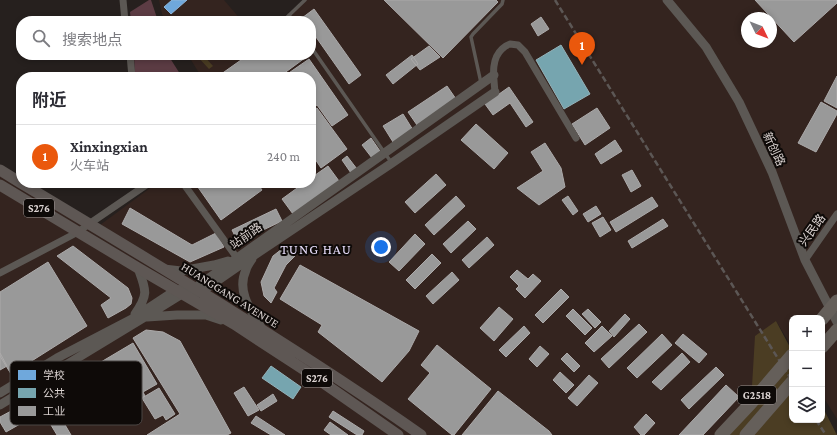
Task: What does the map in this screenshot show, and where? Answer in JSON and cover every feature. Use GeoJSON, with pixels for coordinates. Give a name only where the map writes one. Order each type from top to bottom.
{"type":"FeatureCollection","features":[{"type":"Feature","properties":{"kind":"highway"},"geometry":{"type":"LineString","coordinates":[[825,316],[837,302]]}},
{"type":"Feature","properties":{"kind":"highway"},"geometry":{"type":"LineString","coordinates":[[825,344],[837,330]]}},
{"type":"Feature","properties":{"kind":"highway","name":"G2518"},"geometry":{"type":"LineString","coordinates":[[722,435],[789,359]]}},
{"type":"Feature","properties":{"kind":"highway","name":"G2518"},"geometry":{"type":"LineString","coordinates":[[746,435],[789,385]]}},
{"type":"Feature","properties":{"kind":"main road","name":"HUANGGANG AVENUE"},"geometry":{"type":"LineString","coordinates":[[0,170],[16,180]]}},
{"type":"Feature","properties":{"kind":"main road","name":"HUANGGANG AVENUE"},"geometry":{"type":"LineString","coordinates":[[0,185],[234,324],[312,375],[398,435]]}},
{"type":"Feature","properties":{"kind":"main road","name":"HUANGGANG AVENUE"},"geometry":{"type":"LineString","coordinates":[[29,188],[262,329],[373,401],[421,435]]}},
{"type":"Feature","properties":{"kind":"street"},"geometry":{"type":"LineString","coordinates":[[122,0],[124,16]]}},
{"type":"Feature","properties":{"kind":"street","name":"新创路"},"geometry":{"type":"LineString","coordinates":[[667,0],[706,47],[739,102],[772,172],[804,260],[837,322]]}},
{"type":"Feature","properties":{"kind":"street"},"geometry":{"type":"LineString","coordinates":[[495,92],[494,75],[496,57],[501,50],[510,44],[518,45],[525,52],[576,138]]}},
{"type":"Feature","properties":{"kind":"street"},"geometry":{"type":"LineString","coordinates":[[130,60],[132,72]]}},
{"type":"Feature","properties":{"kind":"street","name":"站前路"},"geometry":{"type":"LineString","coordinates":[[198,290],[237,258],[494,75]]}},
{"type":"Feature","properties":{"kind":"street","name":"站前路"},"geometry":{"type":"LineString","coordinates":[[52,361],[132,319],[179,292],[198,290],[253,256],[495,92]]}},
{"type":"Feature","properties":{"kind":"street"},"geometry":{"type":"LineString","coordinates":[[0,273],[78,232],[142,188]]}},
{"type":"Feature","properties":{"kind":"street"},"geometry":{"type":"LineString","coordinates":[[163,269],[182,271],[214,265],[237,258],[187,188]]}},
{"type":"Feature","properties":{"kind":"street","name":"兴民路"},"geometry":{"type":"LineString","coordinates":[[804,260],[837,214]]}},
{"type":"Feature","properties":{"kind":"street"},"geometry":{"type":"LineString","coordinates":[[253,256],[245,271],[243,288],[245,299],[249,308],[262,329]]}},
{"type":"Feature","properties":{"kind":"street"},"geometry":{"type":"LineString","coordinates":[[132,319],[143,302],[145,290],[138,268]]}},
{"type":"Feature","properties":{"kind":"street","name":"站前路"},"geometry":{"type":"LineString","coordinates":[[73,361],[145,318],[179,292]]}},
{"type":"Feature","properties":{"kind":"street"},"geometry":{"type":"LineString","coordinates":[[145,318],[177,315],[206,315],[234,324]]}},
{"type":"Feature","properties":{"kind":"street","name":"站前路"},"geometry":{"type":"LineString","coordinates":[[0,392],[10,386]]}},
{"type":"Feature","properties":{"kind":"street","name":"站前路"},"geometry":{"type":"LineString","coordinates":[[0,405],[10,399]]}},
{"type":"Feature","properties":{"kind":"lane"},"geometry":{"type":"LineString","coordinates":[[289,15],[305,0]]}},
{"type":"Feature","properties":{"kind":"lane"},"geometry":{"type":"LineString","coordinates":[[481,84],[471,37],[502,4],[503,0]]}},
{"type":"Feature","properties":{"kind":"lane"},"geometry":{"type":"LineString","coordinates":[[316,54],[392,163]]}},
{"type":"Feature","properties":{"kind":"shaded area"},"geometry":{"type":"Polygon","coordinates":[[[151,0],[156,16],[130,16],[130,12],[151,0]]]}},
{"type":"Feature","properties":{"kind":"shaded area"},"geometry":{"type":"Polygon","coordinates":[[[159,0],[224,0],[238,16],[163,16],[159,0]]]}},
{"type":"Feature","properties":{"kind":"shaded area"},"geometry":{"type":"Polygon","coordinates":[[[305,0],[837,0],[837,419],[825,400],[825,315],[789,315],[789,342],[776,321],[751,403],[721,435],[0,435],[0,166],[16,175],[16,188],[37,188],[100,225],[150,188],[316,188],[316,72],[198,72],[191,60],[316,60],[316,16],[288,16],[305,0]]]}},
{"type":"Feature","properties":{"kind":"shaded area"},"geometry":{"type":"Polygon","coordinates":[[[134,60],[171,60],[179,72],[135,72],[134,60]]]}},
{"type":"Feature","properties":{"kind":"shaded area"},"geometry":{"type":"Polygon","coordinates":[[[201,60],[208,60],[213,66],[209,69],[201,60]]]}},
{"type":"Feature","properties":{"kind":"shaded area"},"geometry":{"type":"Polygon","coordinates":[[[776,321],[789,345],[789,423],[825,423],[825,412],[837,435],[721,435],[751,403],[755,336],[776,321]]]}},
{"type":"Feature","properties":{"kind":"building: 学校"},"geometry":{"type":"Polygon","coordinates":[[[172,0],[187,0],[171,14],[164,7],[172,0]]]}},
{"type":"Feature","properties":{"kind":"building: 公共"},"geometry":{"type":"Polygon","coordinates":[[[561,45],[590,94],[564,109],[536,60],[561,45]]]}},
{"type":"Feature","properties":{"kind":"building: 公共"},"geometry":{"type":"Polygon","coordinates":[[[271,366],[301,387],[293,399],[262,378],[271,366]]]}},
{"type":"Feature","properties":{"kind":"building: 工业"},"geometry":{"type":"Polygon","coordinates":[[[384,0],[496,0],[498,2],[443,58],[384,0]]]}},
{"type":"Feature","properties":{"kind":"building: 工业"},"geometry":{"type":"Polygon","coordinates":[[[755,0],[837,0],[837,3],[794,42],[777,24],[777,12],[766,12],[755,0]]]}},
{"type":"Feature","properties":{"kind":"building: 工业"},"geometry":{"type":"Polygon","coordinates":[[[314,9],[361,75],[349,84],[316,37],[316,16],[305,16],[314,9]]]}},
{"type":"Feature","properties":{"kind":"building: 工业"},"geometry":{"type":"Polygon","coordinates":[[[541,17],[549,29],[538,36],[531,24],[541,17]]]}},
{"type":"Feature","properties":{"kind":"building: 工业"},"geometry":{"type":"Polygon","coordinates":[[[429,46],[440,57],[420,70],[411,59],[429,46]]]}},
{"type":"Feature","properties":{"kind":"building: 工业"},"geometry":{"type":"Polygon","coordinates":[[[412,55],[418,64],[393,84],[386,75],[412,55]]]}},
{"type":"Feature","properties":{"kind":"building: 工业"},"geometry":{"type":"Polygon","coordinates":[[[241,60],[302,60],[286,72],[224,72],[241,60]]]}},
{"type":"Feature","properties":{"kind":"building: 工业"},"geometry":{"type":"Polygon","coordinates":[[[310,60],[348,115],[332,126],[316,106],[316,72],[290,72],[310,60]]]}},
{"type":"Feature","properties":{"kind":"building: 工业"},"geometry":{"type":"Polygon","coordinates":[[[837,76],[837,108],[824,101],[837,76]]]}},
{"type":"Feature","properties":{"kind":"building: 工业"},"geometry":{"type":"Polygon","coordinates":[[[447,86],[456,99],[417,125],[408,112],[447,86]]]}},
{"type":"Feature","properties":{"kind":"building: 工业"},"geometry":{"type":"Polygon","coordinates":[[[509,87],[533,122],[526,127],[510,103],[493,115],[485,104],[509,87]]]}},
{"type":"Feature","properties":{"kind":"building: 工业"},"geometry":{"type":"Polygon","coordinates":[[[821,102],[837,111],[837,114],[816,152],[798,143],[821,102]]]}},
{"type":"Feature","properties":{"kind":"building: 工业"},"geometry":{"type":"Polygon","coordinates":[[[597,108],[610,128],[585,145],[572,124],[597,108]]]}},
{"type":"Feature","properties":{"kind":"building: 工业"},"geometry":{"type":"Polygon","coordinates":[[[316,109],[347,149],[321,168],[316,160],[316,109]]]}},
{"type":"Feature","properties":{"kind":"building: 工业"},"geometry":{"type":"Polygon","coordinates":[[[403,114],[413,130],[393,142],[383,126],[403,114]]]}},
{"type":"Feature","properties":{"kind":"building: 工业"},"geometry":{"type":"Polygon","coordinates":[[[476,124],[508,153],[494,169],[461,140],[476,124]]]}},
{"type":"Feature","properties":{"kind":"building: 工业"},"geometry":{"type":"Polygon","coordinates":[[[371,138],[380,151],[372,158],[362,145],[371,138]]]}},
{"type":"Feature","properties":{"kind":"building: 工业"},"geometry":{"type":"Polygon","coordinates":[[[615,140],[622,151],[601,164],[595,154],[615,140]]]}},
{"type":"Feature","properties":{"kind":"building: 工业"},"geometry":{"type":"Polygon","coordinates":[[[545,143],[561,168],[565,187],[539,205],[517,188],[543,171],[531,152],[545,143]]]}},
{"type":"Feature","properties":{"kind":"building: 工业"},"geometry":{"type":"Polygon","coordinates":[[[347,156],[357,169],[351,173],[342,160],[347,156]]]}},
{"type":"Feature","properties":{"kind":"building: 工业"},"geometry":{"type":"Polygon","coordinates":[[[328,166],[339,181],[293,214],[282,199],[297,188],[316,188],[316,174],[328,166]]]}},
{"type":"Feature","properties":{"kind":"building: 工业"},"geometry":{"type":"Polygon","coordinates":[[[632,170],[641,186],[631,192],[622,175],[632,170]]]}},
{"type":"Feature","properties":{"kind":"building: 工业"},"geometry":{"type":"Polygon","coordinates":[[[436,174],[446,185],[415,213],[405,202],[436,174]]]}},
{"type":"Feature","properties":{"kind":"building: 工业"},"geometry":{"type":"Polygon","coordinates":[[[199,188],[261,188],[262,190],[221,220],[199,188]]]}},
{"type":"Feature","properties":{"kind":"building: 工业"},"geometry":{"type":"Polygon","coordinates":[[[456,196],[465,206],[434,235],[425,225],[456,196]]]}},
{"type":"Feature","properties":{"kind":"building: 工业"},"geometry":{"type":"Polygon","coordinates":[[[568,196],[578,211],[573,215],[562,200],[568,196]]]}},
{"type":"Feature","properties":{"kind":"building: 工业"},"geometry":{"type":"Polygon","coordinates":[[[652,197],[658,206],[616,232],[610,222],[652,197]]]}},
{"type":"Feature","properties":{"kind":"building: 工业"},"geometry":{"type":"Polygon","coordinates":[[[596,206],[601,214],[588,222],[583,214],[596,206]]]}},
{"type":"Feature","properties":{"kind":"building: 工业"},"geometry":{"type":"Polygon","coordinates":[[[130,208],[192,245],[216,233],[224,247],[190,262],[122,224],[130,208]]]}},
{"type":"Feature","properties":{"kind":"building: 工业"},"geometry":{"type":"Polygon","coordinates":[[[276,209],[282,221],[238,242],[232,230],[276,209]]]}},
{"type":"Feature","properties":{"kind":"building: 工业"},"geometry":{"type":"Polygon","coordinates":[[[603,217],[611,230],[600,237],[592,223],[603,217]]]}},
{"type":"Feature","properties":{"kind":"building: 工业"},"geometry":{"type":"Polygon","coordinates":[[[663,219],[668,226],[632,248],[628,241],[663,219]]]}},
{"type":"Feature","properties":{"kind":"building: 工业"},"geometry":{"type":"Polygon","coordinates":[[[468,221],[476,229],[451,253],[443,244],[468,221]]]}},
{"type":"Feature","properties":{"kind":"building: 工业"},"geometry":{"type":"Polygon","coordinates":[[[415,234],[425,244],[399,271],[389,262],[415,234]]]}},
{"type":"Feature","properties":{"kind":"building: 工业"},"geometry":{"type":"Polygon","coordinates":[[[487,237],[494,245],[469,268],[462,260],[487,237]]]}},
{"type":"Feature","properties":{"kind":"building: 工业"},"geometry":{"type":"Polygon","coordinates":[[[287,245],[295,256],[286,265],[274,288],[277,292],[271,303],[264,296],[261,282],[273,256],[287,245]]]}},
{"type":"Feature","properties":{"kind":"building: 工业"},"geometry":{"type":"Polygon","coordinates":[[[73,246],[128,288],[132,298],[131,304],[108,318],[101,305],[111,298],[57,256],[73,246]]]}},
{"type":"Feature","properties":{"kind":"building: 工业"},"geometry":{"type":"Polygon","coordinates":[[[432,254],[441,263],[415,289],[406,280],[432,254]]]}},
{"type":"Feature","properties":{"kind":"building: 工业"},"geometry":{"type":"Polygon","coordinates":[[[48,262],[87,326],[32,361],[10,361],[10,372],[0,356],[0,292],[48,262]]]}},
{"type":"Feature","properties":{"kind":"building: 工业"},"geometry":{"type":"Polygon","coordinates":[[[300,265],[419,331],[409,351],[382,382],[318,332],[322,325],[280,299],[300,265]]]}},
{"type":"Feature","properties":{"kind":"building: 工业"},"geometry":{"type":"Polygon","coordinates":[[[517,270],[528,279],[533,274],[541,281],[525,298],[516,289],[519,286],[510,277],[517,270]]]}},
{"type":"Feature","properties":{"kind":"building: 工业"},"geometry":{"type":"Polygon","coordinates":[[[452,272],[459,280],[433,304],[426,296],[452,272]]]}},
{"type":"Feature","properties":{"kind":"building: 工业"},"geometry":{"type":"Polygon","coordinates":[[[561,289],[569,297],[543,323],[535,315],[561,289]]]}},
{"type":"Feature","properties":{"kind":"building: 工业"},"geometry":{"type":"Polygon","coordinates":[[[499,307],[513,319],[494,341],[480,328],[499,307]]]}},
{"type":"Feature","properties":{"kind":"building: 工业"},"geometry":{"type":"Polygon","coordinates":[[[573,309],[592,328],[585,335],[566,316],[573,309]]]}},
{"type":"Feature","properties":{"kind":"building: 工业"},"geometry":{"type":"Polygon","coordinates":[[[588,309],[601,322],[595,328],[582,314],[588,309]]]}},
{"type":"Feature","properties":{"kind":"building: 工业"},"geometry":{"type":"Polygon","coordinates":[[[625,314],[630,319],[614,337],[609,331],[625,314]]]}},
{"type":"Feature","properties":{"kind":"building: 工业"},"geometry":{"type":"Polygon","coordinates":[[[639,324],[647,332],[609,368],[601,359],[639,324]]]}},
{"type":"Feature","properties":{"kind":"building: 工业"},"geometry":{"type":"Polygon","coordinates":[[[524,326],[530,333],[506,357],[499,350],[524,326]]]}},
{"type":"Feature","properties":{"kind":"building: 工业"},"geometry":{"type":"Polygon","coordinates":[[[602,326],[612,336],[594,352],[585,343],[602,326]]]}},
{"type":"Feature","properties":{"kind":"building: 工业"},"geometry":{"type":"Polygon","coordinates":[[[146,330],[163,332],[180,341],[231,433],[227,435],[147,435],[180,414],[133,338],[146,330]]]}},
{"type":"Feature","properties":{"kind":"building: 工业"},"geometry":{"type":"Polygon","coordinates":[[[662,334],[672,345],[637,378],[627,368],[662,334]]]}},
{"type":"Feature","properties":{"kind":"building: 工业"},"geometry":{"type":"Polygon","coordinates":[[[683,334],[707,354],[699,363],[675,343],[683,334]]]}},
{"type":"Feature","properties":{"kind":"building: 工业"},"geometry":{"type":"Polygon","coordinates":[[[133,343],[157,384],[143,392],[145,396],[142,398],[142,361],[103,361],[133,343]]]}},
{"type":"Feature","properties":{"kind":"building: 工业"},"geometry":{"type":"Polygon","coordinates":[[[437,345],[491,389],[454,435],[452,435],[408,399],[430,373],[421,365],[437,345]]]}},
{"type":"Feature","properties":{"kind":"building: 工业"},"geometry":{"type":"Polygon","coordinates":[[[540,346],[549,354],[537,367],[529,359],[540,346]]]}},
{"type":"Feature","properties":{"kind":"building: 工业"},"geometry":{"type":"Polygon","coordinates":[[[0,353],[7,366],[0,370],[0,353]]]}},
{"type":"Feature","properties":{"kind":"building: 工业"},"geometry":{"type":"Polygon","coordinates":[[[567,353],[580,366],[574,372],[561,359],[567,353]]]}},
{"type":"Feature","properties":{"kind":"building: 工业"},"geometry":{"type":"Polygon","coordinates":[[[682,353],[690,362],[661,390],[652,382],[682,353]]]}},
{"type":"Feature","properties":{"kind":"building: 工业"},"geometry":{"type":"Polygon","coordinates":[[[716,367],[724,375],[689,409],[681,400],[716,367]]]}},
{"type":"Feature","properties":{"kind":"building: 工业"},"geometry":{"type":"Polygon","coordinates":[[[560,372],[574,385],[566,393],[553,380],[560,372]]]}},
{"type":"Feature","properties":{"kind":"building: 工业"},"geometry":{"type":"Polygon","coordinates":[[[589,375],[598,383],[577,406],[568,398],[589,375]]]}},
{"type":"Feature","properties":{"kind":"building: 工业"},"geometry":{"type":"Polygon","coordinates":[[[726,385],[739,397],[703,435],[679,435],[726,385]]]}},
{"type":"Feature","properties":{"kind":"building: 工业"},"geometry":{"type":"Polygon","coordinates":[[[244,387],[259,410],[248,416],[234,393],[244,387]]]}},
{"type":"Feature","properties":{"kind":"building: 工业"},"geometry":{"type":"Polygon","coordinates":[[[159,388],[175,414],[166,420],[163,415],[155,419],[142,398],[159,388]]]}},
{"type":"Feature","properties":{"kind":"building: 工业"},"geometry":{"type":"Polygon","coordinates":[[[498,391],[549,431],[552,435],[462,435],[498,391]]]}},
{"type":"Feature","properties":{"kind":"building: 工业"},"geometry":{"type":"Polygon","coordinates":[[[273,394],[277,401],[261,411],[257,405],[273,394]]]}},
{"type":"Feature","properties":{"kind":"building: 工业"},"geometry":{"type":"Polygon","coordinates":[[[333,411],[364,431],[362,435],[357,435],[329,417],[333,411]]]}},
{"type":"Feature","properties":{"kind":"building: 工业"},"geometry":{"type":"Polygon","coordinates":[[[10,412],[10,425],[18,425],[6,432],[0,422],[0,417],[10,412]]]}},
{"type":"Feature","properties":{"kind":"building: 工业"},"geometry":{"type":"Polygon","coordinates":[[[646,414],[655,423],[644,435],[641,435],[634,427],[646,414]]]}},
{"type":"Feature","properties":{"kind":"building: 工业"},"geometry":{"type":"Polygon","coordinates":[[[256,416],[285,435],[271,435],[251,423],[256,416]]]}},
{"type":"Feature","properties":{"kind":"building: 工业"},"geometry":{"type":"Polygon","coordinates":[[[330,422],[348,435],[331,435],[324,430],[330,422]]]}},
{"type":"Feature","properties":{"kind":"building: 工业"},"geometry":{"type":"Polygon","coordinates":[[[51,425],[65,425],[71,435],[57,435],[51,425]]]}},
{"type":"Feature","properties":{"kind":"railway"},"geometry":{"type":"LineString","coordinates":[[555,0],[789,376]]}},
{"type":"Feature","properties":{"kind":"railway"},"geometry":{"type":"LineString","coordinates":[[818,423],[826,435]]}},
{"type":"Feature","properties":{"kind":"place","name":"Xinxingxian"},"geometry":{"type":"Point","coordinates":[582,65]}},
{"type":"Feature","properties":{"kind":"district","name":"TUNG HAU"},"geometry":{"type":"Point","coordinates":[316,249]}}]}
